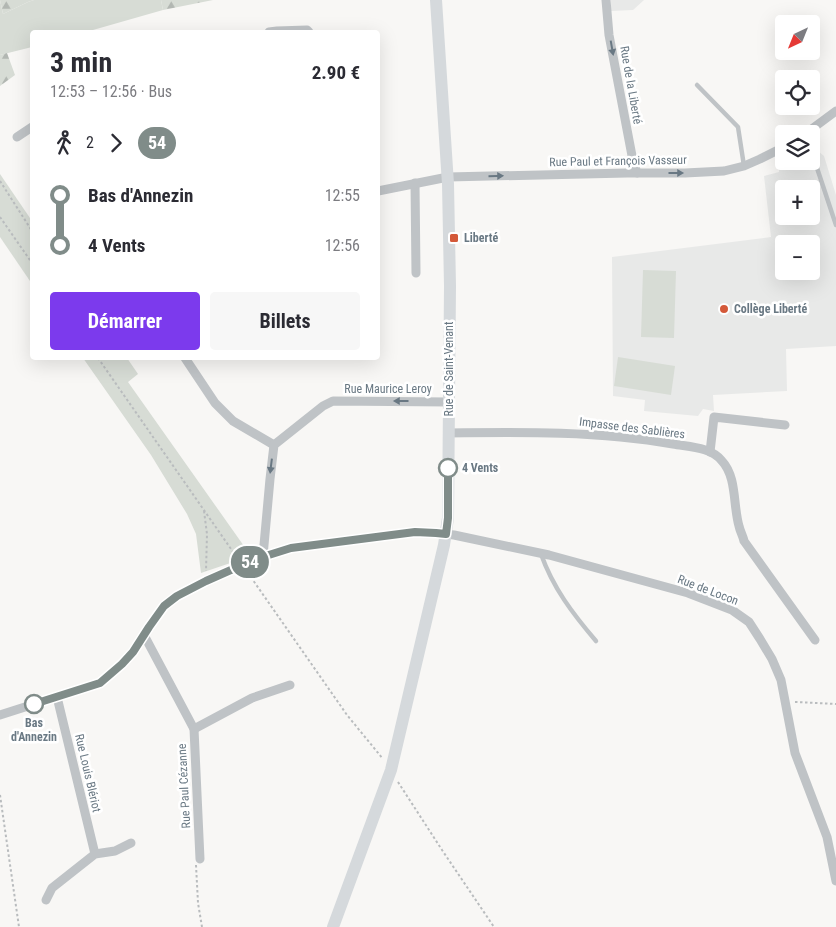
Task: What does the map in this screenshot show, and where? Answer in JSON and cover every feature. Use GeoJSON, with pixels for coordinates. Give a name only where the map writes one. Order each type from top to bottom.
{"type":"FeatureCollection","features":[{"type":"Feature","properties":{"kind":"main road","name":"Rue de Saint-Venant"},"geometry":{"type":"LineString","coordinates":[[332,927],[391,770],[446,534],[448,518],[450,277],[448,178],[436,0]]}},
{"type":"Feature","properties":{"kind":"street","name":"Rue de la Liberté"},"geometry":{"type":"LineString","coordinates":[[606,0],[613,54],[637,173]]}},
{"type":"Feature","properties":{"kind":"street"},"geometry":{"type":"LineString","coordinates":[[817,125],[836,111]]}},
{"type":"Feature","properties":{"kind":"street"},"geometry":{"type":"LineString","coordinates":[[17,137],[30,128]]}},
{"type":"Feature","properties":{"kind":"street","name":"Rue Paul et François Vasseur"},"geometry":{"type":"LineString","coordinates":[[380,190],[448,178],[724,171],[744,166],[775,152]]}},
{"type":"Feature","properties":{"kind":"street"},"geometry":{"type":"LineString","coordinates":[[415,184],[416,273]]}},
{"type":"Feature","properties":{"kind":"street"},"geometry":{"type":"LineString","coordinates":[[186,360],[215,403],[234,421],[274,445],[259,558]]}},
{"type":"Feature","properties":{"kind":"street","name":"Rue Maurice Leroy"},"geometry":{"type":"LineString","coordinates":[[274,445],[323,406],[333,401],[449,402]]}},
{"type":"Feature","properties":{"kind":"street"},"geometry":{"type":"LineString","coordinates":[[785,425],[714,417],[710,452],[722,461],[731,477],[739,526],[744,541],[815,640]]}},
{"type":"Feature","properties":{"kind":"street","name":"Impasse des Sablières"},"geometry":{"type":"LineString","coordinates":[[448,433],[568,433],[641,439],[710,452]]}},
{"type":"Feature","properties":{"kind":"street","name":"Rue de Locon"},"geometry":{"type":"LineString","coordinates":[[0,715],[100,683],[133,652],[164,606],[177,596],[206,581],[259,558],[291,548],[415,532],[446,534],[541,554],[688,593],[732,610],[748,622],[772,660],[781,680],[795,752],[827,837],[836,881]]}},
{"type":"Feature","properties":{"kind":"street","name":"Rue Paul Cézanne"},"geometry":{"type":"LineString","coordinates":[[144,635],[194,730],[200,860]]}},
{"type":"Feature","properties":{"kind":"street"},"geometry":{"type":"LineString","coordinates":[[194,730],[252,698],[290,685]]}},
{"type":"Feature","properties":{"kind":"street","name":"Rue Louis Blériot"},"geometry":{"type":"LineString","coordinates":[[57,697],[94,854]]}},
{"type":"Feature","properties":{"kind":"street"},"geometry":{"type":"LineString","coordinates":[[46,900],[52,888],[94,854],[116,850],[131,843]]}},
{"type":"Feature","properties":{"kind":"lane"},"geometry":{"type":"LineString","coordinates":[[697,85],[738,127],[744,166]]}},
{"type":"Feature","properties":{"kind":"lane"},"geometry":{"type":"LineString","coordinates":[[819,170],[836,225]]}},
{"type":"Feature","properties":{"kind":"lane"},"geometry":{"type":"LineString","coordinates":[[541,554],[547,571],[561,595],[574,615],[596,641]]}},
{"type":"Feature","properties":{"kind":"path"},"geometry":{"type":"LineString","coordinates":[[0,181],[30,228]]}},
{"type":"Feature","properties":{"kind":"path"},"geometry":{"type":"LineString","coordinates":[[0,217],[30,260]]}},
{"type":"Feature","properties":{"kind":"path"},"geometry":{"type":"LineString","coordinates":[[99,360],[240,561]]}},
{"type":"Feature","properties":{"kind":"path"},"geometry":{"type":"LineString","coordinates":[[203,508],[206,534],[206,581]]}},
{"type":"Feature","properties":{"kind":"path"},"geometry":{"type":"LineString","coordinates":[[244,568],[347,715],[391,770],[494,927]]}},
{"type":"Feature","properties":{"kind":"path"},"geometry":{"type":"LineString","coordinates":[[785,702],[836,704]]}},
{"type":"Feature","properties":{"kind":"path"},"geometry":{"type":"LineString","coordinates":[[0,795],[19,927]]}},
{"type":"Feature","properties":{"kind":"path"},"geometry":{"type":"LineString","coordinates":[[200,860],[196,865],[198,903],[202,927]]}},
{"type":"Feature","properties":{"kind":"shaded area"},"geometry":{"type":"Polygon","coordinates":[[[611,0],[644,0],[633,10],[611,11],[611,0]]]}},
{"type":"Feature","properties":{"kind":"shaded area","name":"Collège Liberté"},"geometry":{"type":"Polygon","coordinates":[[[820,153],[824,156],[836,195],[836,346],[786,349],[787,391],[713,395],[714,411],[703,409],[698,416],[644,411],[645,400],[613,396],[612,257],[771,237],[764,176],[779,172],[779,170],[820,170],[820,153]]]}},
{"type":"Feature","properties":{"kind":"green space"},"geometry":{"type":"Polygon","coordinates":[[[0,0],[3,14],[34,0],[161,0],[163,10],[93,30],[30,30],[30,48],[0,55],[0,0]]]}},
{"type":"Feature","properties":{"kind":"green space"},"geometry":{"type":"Polygon","coordinates":[[[0,0],[34,0],[3,14],[0,0]]]}},
{"type":"Feature","properties":{"kind":"green space"},"geometry":{"type":"Polygon","coordinates":[[[161,0],[213,0],[163,10],[161,0]]]}},
{"type":"Feature","properties":{"kind":"green space"},"geometry":{"type":"Polygon","coordinates":[[[7,53],[15,75],[0,86],[0,55],[7,53]]]}},
{"type":"Feature","properties":{"kind":"green space"},"geometry":{"type":"Polygon","coordinates":[[[0,174],[30,218],[30,281],[0,237],[0,174]]]}},
{"type":"Feature","properties":{"kind":"green space"},"geometry":{"type":"Polygon","coordinates":[[[643,270],[676,271],[674,338],[641,337],[643,270]]]}},
{"type":"Feature","properties":{"kind":"green space"},"geometry":{"type":"Polygon","coordinates":[[[618,357],[675,366],[671,395],[614,386],[618,357]]]}},
{"type":"Feature","properties":{"kind":"green space"},"geometry":{"type":"Polygon","coordinates":[[[84,360],[128,360],[138,374],[128,382],[251,556],[201,573],[196,534],[187,514],[151,455],[84,360]]]}},
{"type":"Feature","properties":{"kind":"bus line","name":"54"},"geometry":{"type":"LineString","coordinates":[[34,704],[100,683],[133,652],[164,606],[177,596],[206,581],[263,556],[291,548],[415,532],[446,534],[448,518],[448,468]]}},
{"type":"Feature","properties":{"kind":"place","name":"Liberté"},"geometry":{"type":"Point","coordinates":[454,238]}},
{"type":"Feature","properties":{"kind":"place","name":"Collège Liberté"},"geometry":{"type":"Point","coordinates":[724,309]}},
{"type":"Feature","properties":{"kind":"place","name":"4 Vents"},"geometry":{"type":"Point","coordinates":[448,468]}},
{"type":"Feature","properties":{"kind":"place","name":"Bas d'Annezin"},"geometry":{"type":"Point","coordinates":[34,704]}}]}
